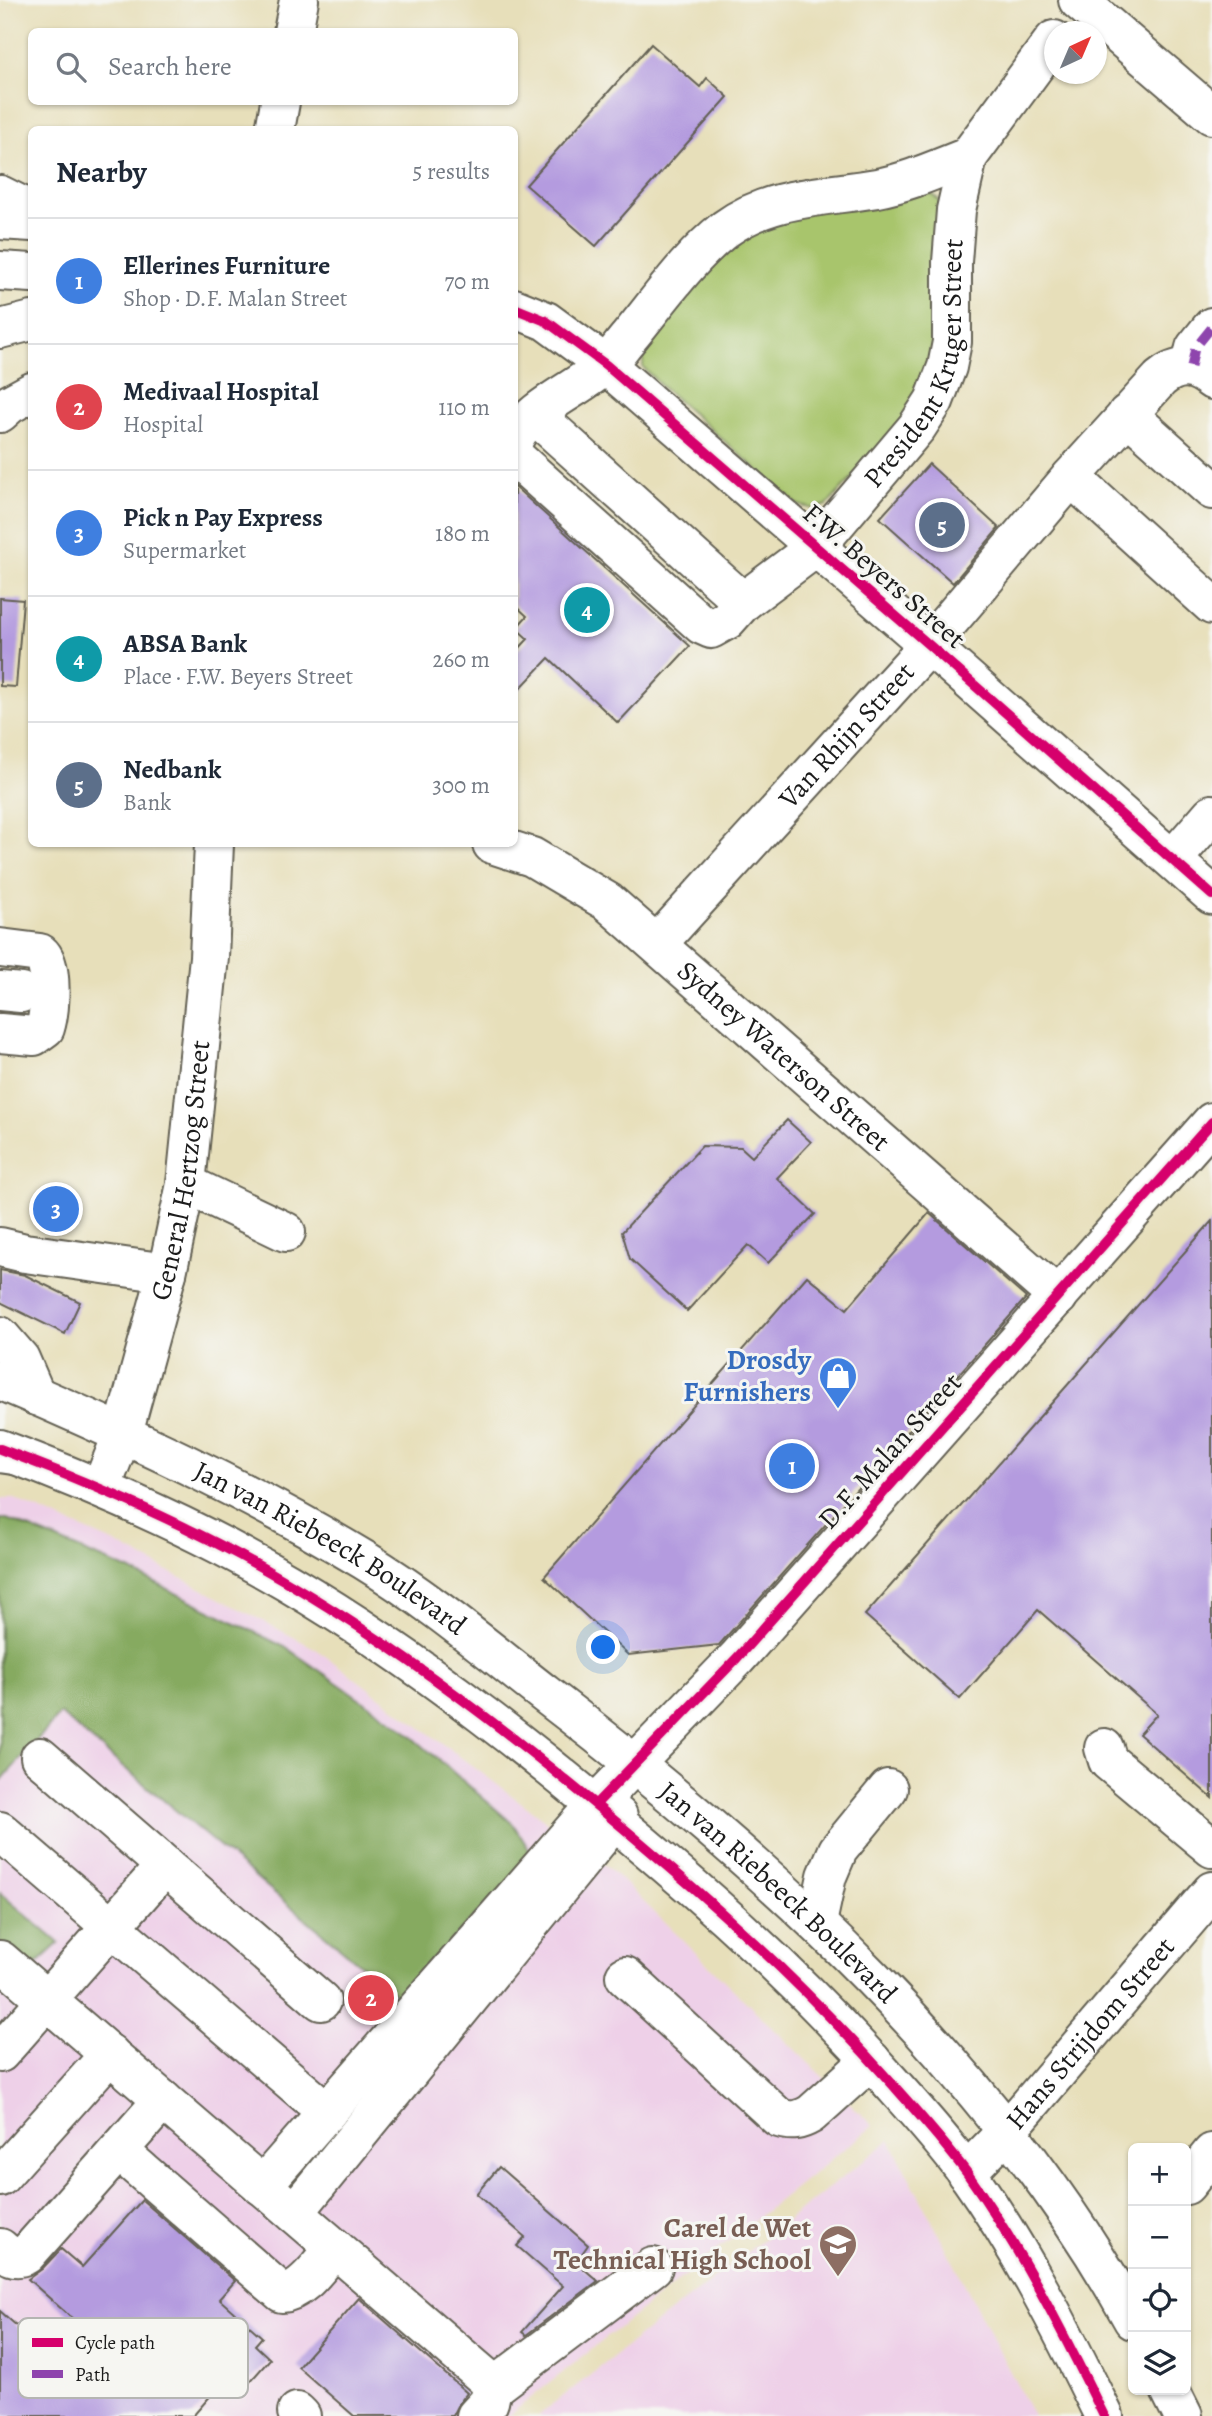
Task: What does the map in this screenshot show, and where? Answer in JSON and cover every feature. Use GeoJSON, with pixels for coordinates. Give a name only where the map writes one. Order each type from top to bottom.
{"type":"FeatureCollection","features":[{"type":"Feature","properties":{"kind":"street"},"geometry":{"type":"LineString","coordinates":[[293,28],[299,0]]}},
{"type":"Feature","properties":{"kind":"street"},"geometry":{"type":"LineString","coordinates":[[1076,9],[1212,115]]}},
{"type":"Feature","properties":{"kind":"street","name":"President Kruger Street"},"geometry":{"type":"LineString","coordinates":[[518,460],[702,625],[711,629],[727,620],[743,602],[815,548],[917,426],[940,390],[952,342],[952,262],[956,210],[968,157],[1044,55]]}},
{"type":"Feature","properties":{"kind":"street"},"geometry":{"type":"LineString","coordinates":[[276,126],[279,105]]}},
{"type":"Feature","properties":{"kind":"street"},"geometry":{"type":"LineString","coordinates":[[743,602],[525,427],[606,365],[700,252],[723,231],[747,215],[771,205],[816,195],[879,187],[968,157]]}},
{"type":"Feature","properties":{"kind":"street"},"geometry":{"type":"LineString","coordinates":[[0,195],[28,209]]}},
{"type":"Feature","properties":{"kind":"street"},"geometry":{"type":"LineString","coordinates":[[0,219],[28,222]]}},
{"type":"Feature","properties":{"kind":"street"},"geometry":{"type":"LineString","coordinates":[[0,271],[28,273]]}},
{"type":"Feature","properties":{"kind":"street","name":"F.W. Beyers Street"},"geometry":{"type":"LineString","coordinates":[[518,310],[546,321],[606,365],[1212,895]]}},
{"type":"Feature","properties":{"kind":"street"},"geometry":{"type":"LineString","coordinates":[[0,329],[28,322]]}},
{"type":"Feature","properties":{"kind":"street"},"geometry":{"type":"LineString","coordinates":[[1201,374],[1195,348],[1212,327]]}},
{"type":"Feature","properties":{"kind":"street","name":"Van Rhijn Street"},"geometry":{"type":"LineString","coordinates":[[657,944],[929,645],[1127,414],[1171,370],[1201,374]]}},
{"type":"Feature","properties":{"kind":"street"},"geometry":{"type":"LineString","coordinates":[[0,412],[28,394]]}},
{"type":"Feature","properties":{"kind":"street"},"geometry":{"type":"LineString","coordinates":[[1127,414],[1212,489]]}},
{"type":"Feature","properties":{"kind":"street"},"geometry":{"type":"LineString","coordinates":[[1071,477],[1212,605]]}},
{"type":"Feature","properties":{"kind":"street"},"geometry":{"type":"LineString","coordinates":[[1173,859],[1212,814]]}},
{"type":"Feature","properties":{"kind":"street","name":"General Hertzog Street"},"geometry":{"type":"LineString","coordinates":[[101,1488],[124,1433],[167,1273],[186,1184],[209,957],[214,847]]}},
{"type":"Feature","properties":{"kind":"street","name":"Sydney Waterson Street"},"geometry":{"type":"LineString","coordinates":[[501,847],[532,857],[594,892],[657,944],[1058,1297]]}},
{"type":"Feature","properties":{"kind":"street"},"geometry":{"type":"LineString","coordinates":[[0,948],[40,953],[45,956],[49,971],[45,1028],[34,1036],[0,1033]]}},
{"type":"Feature","properties":{"kind":"street","name":"D.F. Malan Street"},"geometry":{"type":"LineString","coordinates":[[605,1812],[644,1771],[737,1658],[1212,1122]]}},
{"type":"Feature","properties":{"kind":"street"},"geometry":{"type":"LineString","coordinates":[[186,1184],[286,1232]]}},
{"type":"Feature","properties":{"kind":"street"},"geometry":{"type":"LineString","coordinates":[[0,1247],[167,1273]]}},
{"type":"Feature","properties":{"kind":"street"},"geometry":{"type":"LineString","coordinates":[[0,1336],[20,1359],[36,1396]]}},
{"type":"Feature","properties":{"kind":"street","name":"Jan van Riebeeck Boulevard"},"geometry":{"type":"LineString","coordinates":[[0,1380],[124,1433],[259,1501],[367,1562],[439,1612],[644,1771],[817,1923],[919,2029],[1007,2131],[1073,2223],[1128,2312]]}},
{"type":"Feature","properties":{"kind":"street","name":"Jan van Riebeeck Boulevard"},"geometry":{"type":"LineString","coordinates":[[5,1452],[101,1488],[180,1524],[287,1582],[372,1636],[452,1693],[605,1812],[713,1905],[794,1978],[871,2060],[966,2173],[1035,2282],[1104,2416]]}},
{"type":"Feature","properties":{"kind":"street"},"geometry":{"type":"LineString","coordinates":[[1104,1748],[1108,1761],[1212,1848]]}},
{"type":"Feature","properties":{"kind":"street"},"geometry":{"type":"LineString","coordinates":[[40,1757],[321,2001]]}},
{"type":"Feature","properties":{"kind":"street"},"geometry":{"type":"LineString","coordinates":[[817,1923],[827,1876],[838,1850],[888,1789]]}},
{"type":"Feature","properties":{"kind":"street"},"geometry":{"type":"LineString","coordinates":[[262,2186],[327,2112],[605,1812]]}},
{"type":"Feature","properties":{"kind":"street"},"geometry":{"type":"LineString","coordinates":[[294,2213],[605,1812]]}},
{"type":"Feature","properties":{"kind":"street"},"geometry":{"type":"LineString","coordinates":[[0,1831],[327,2112]]}},
{"type":"Feature","properties":{"kind":"street"},"geometry":{"type":"LineString","coordinates":[[767,1879],[812,1866],[838,1850]]}},
{"type":"Feature","properties":{"kind":"street"},"geometry":{"type":"LineString","coordinates":[[0,2053],[166,1866]]}},
{"type":"Feature","properties":{"kind":"street","name":"Hans Strijdom Street"},"geometry":{"type":"LineString","coordinates":[[966,2173],[1007,2131],[1212,1891]]}},
{"type":"Feature","properties":{"kind":"street"},"geometry":{"type":"LineString","coordinates":[[0,1960],[487,2379],[484,2402]]}},
{"type":"Feature","properties":{"kind":"street"},"geometry":{"type":"LineString","coordinates":[[625,1976],[779,2118],[790,2122],[811,2114],[871,2060]]}},
{"type":"Feature","properties":{"kind":"street"},"geometry":{"type":"LineString","coordinates":[[0,2177],[110,2054]]}},
{"type":"Feature","properties":{"kind":"street"},"geometry":{"type":"LineString","coordinates":[[0,2248],[11,2257],[26,2255],[163,2100]]}},
{"type":"Feature","properties":{"kind":"street"},"geometry":{"type":"LineString","coordinates":[[119,2151],[272,2288],[282,2293],[289,2293],[299,2287],[335,2248]]}},
{"type":"Feature","properties":{"kind":"street"},"geometry":{"type":"LineString","coordinates":[[1191,2179],[1212,2153]]}},
{"type":"Feature","properties":{"kind":"street"},"geometry":{"type":"LineString","coordinates":[[484,2402],[653,2267]]}},
{"type":"Feature","properties":{"kind":"street"},"geometry":{"type":"LineString","coordinates":[[1173,2395],[1184,2416]]}},
{"type":"Feature","properties":{"kind":"shaded area"},"geometry":{"type":"Polygon","coordinates":[[[0,1499],[14,1499],[113,1542],[316,1649],[610,1869],[873,2126],[508,2416],[0,2416],[0,1499]]]}},
{"type":"Feature","properties":{"kind":"shaded area","name":"Carel de Wet Technical High School"},"geometry":{"type":"Polygon","coordinates":[[[890,2140],[1033,2416],[538,2416],[890,2140]]]}},
{"type":"Feature","properties":{"kind":"green space"},"geometry":{"type":"Polygon","coordinates":[[[919,192],[931,193],[940,201],[940,298],[923,403],[827,505],[814,509],[798,505],[661,386],[643,367],[643,348],[730,238],[772,213],[919,192]]]}},
{"type":"Feature","properties":{"kind":"green space"},"geometry":{"type":"Polygon","coordinates":[[[0,1519],[7,1519],[129,1570],[287,1648],[401,1727],[513,1824],[534,1857],[397,1995],[60,1714],[0,1782],[0,1519]]]}},
{"type":"Feature","properties":{"kind":"green space"},"geometry":{"type":"Polygon","coordinates":[[[0,1893],[59,1943],[34,1966],[0,1945],[0,1893]]]}},
{"type":"Feature","properties":{"kind":"building"},"geometry":{"type":"Polygon","coordinates":[[[651,44],[700,87],[707,78],[728,97],[596,246],[526,185],[651,44]]]}},
{"type":"Feature","properties":{"kind":"building"},"geometry":{"type":"Polygon","coordinates":[[[929,464],[999,528],[953,583],[880,518],[929,464]]]}},
{"type":"Feature","properties":{"kind":"building"},"geometry":{"type":"Polygon","coordinates":[[[518,490],[690,646],[618,723],[549,658],[518,691],[518,650],[528,639],[518,630],[518,626],[527,616],[518,608],[518,490]]]}},
{"type":"Feature","properties":{"kind":"building"},"geometry":{"type":"Polygon","coordinates":[[[0,598],[23,600],[16,687],[0,686],[0,598]]]}},
{"type":"Feature","properties":{"kind":"building"},"geometry":{"type":"Polygon","coordinates":[[[787,1120],[811,1142],[777,1178],[815,1214],[768,1263],[748,1245],[687,1311],[630,1259],[622,1232],[702,1146],[741,1147],[752,1157],[787,1120]]]}},
{"type":"Feature","properties":{"kind":"building"},"geometry":{"type":"Polygon","coordinates":[[[929,1213],[1026,1298],[719,1645],[628,1655],[544,1577],[807,1276],[847,1309],[929,1213]]]}},
{"type":"Feature","properties":{"kind":"building"},"geometry":{"type":"Polygon","coordinates":[[[1212,1221],[1212,1798],[1139,1734],[1157,1714],[1038,1610],[960,1699],[865,1615],[1212,1221]]]}},
{"type":"Feature","properties":{"kind":"building"},"geometry":{"type":"Polygon","coordinates":[[[0,1270],[25,1275],[80,1302],[65,1334],[0,1302],[0,1270]]]}},
{"type":"Feature","properties":{"kind":"building"},"geometry":{"type":"Polygon","coordinates":[[[499,2167],[588,2245],[576,2262],[598,2281],[526,2335],[522,2332],[563,2286],[517,2246],[525,2237],[476,2194],[499,2167]]]}},
{"type":"Feature","properties":{"kind":"building"},"geometry":{"type":"Polygon","coordinates":[[[142,2200],[235,2281],[219,2299],[240,2318],[72,2318],[28,2279],[61,2249],[82,2267],[142,2200]]]}},
{"type":"Feature","properties":{"kind":"building"},"geometry":{"type":"Polygon","coordinates":[[[359,2298],[467,2393],[453,2416],[354,2416],[298,2367],[359,2298]]]}},
{"type":"Feature","properties":{"kind":"building"},"geometry":{"type":"Polygon","coordinates":[[[0,2311],[18,2327],[18,2398],[209,2398],[193,2416],[0,2416],[0,2311]]]}},
{"type":"Feature","properties":{"kind":"building"},"geometry":{"type":"Polygon","coordinates":[[[248,2325],[262,2337],[255,2345],[270,2359],[248,2384],[248,2325]]]}},
{"type":"Feature","properties":{"kind":"marked path"},"geometry":{"type":"LineString","coordinates":[[1191,367],[1195,348],[1212,327]]}},
{"type":"Feature","properties":{"kind":"cycle path"},"geometry":{"type":"LineString","coordinates":[[518,310],[546,321],[606,365],[1212,895]]}},
{"type":"Feature","properties":{"kind":"cycle path"},"geometry":{"type":"LineString","coordinates":[[596,1804],[737,1658],[1212,1122]]}},
{"type":"Feature","properties":{"kind":"cycle path"},"geometry":{"type":"LineString","coordinates":[[0,1449],[110,1493],[182,1526],[253,1562],[337,1613],[484,1715],[577,1789],[698,1892],[785,1972],[840,2028],[913,2107],[959,2162],[1023,2261],[1104,2416]]}},
{"type":"Feature","properties":{"kind":"place","name":"Nedbank"},"geometry":{"type":"Point","coordinates":[942,525]}},
{"type":"Feature","properties":{"kind":"place","name":"ABSA Bank"},"geometry":{"type":"Point","coordinates":[587,610]}},
{"type":"Feature","properties":{"kind":"place","name":"Pick n Pay Express"},"geometry":{"type":"Point","coordinates":[56,1209]}},
{"type":"Feature","properties":{"kind":"place","name":"Drosdy Furnishers"},"geometry":{"type":"Point","coordinates":[838,1410]}},
{"type":"Feature","properties":{"kind":"place","name":"Ellerines Furniture"},"geometry":{"type":"Point","coordinates":[792,1466]}},
{"type":"Feature","properties":{"kind":"place","name":"Medivaal Hospital"},"geometry":{"type":"Point","coordinates":[371,1998]}},
{"type":"Feature","properties":{"kind":"place","name":"Carel de Wet Technical High School"},"geometry":{"type":"Point","coordinates":[838,2278]}}]}
